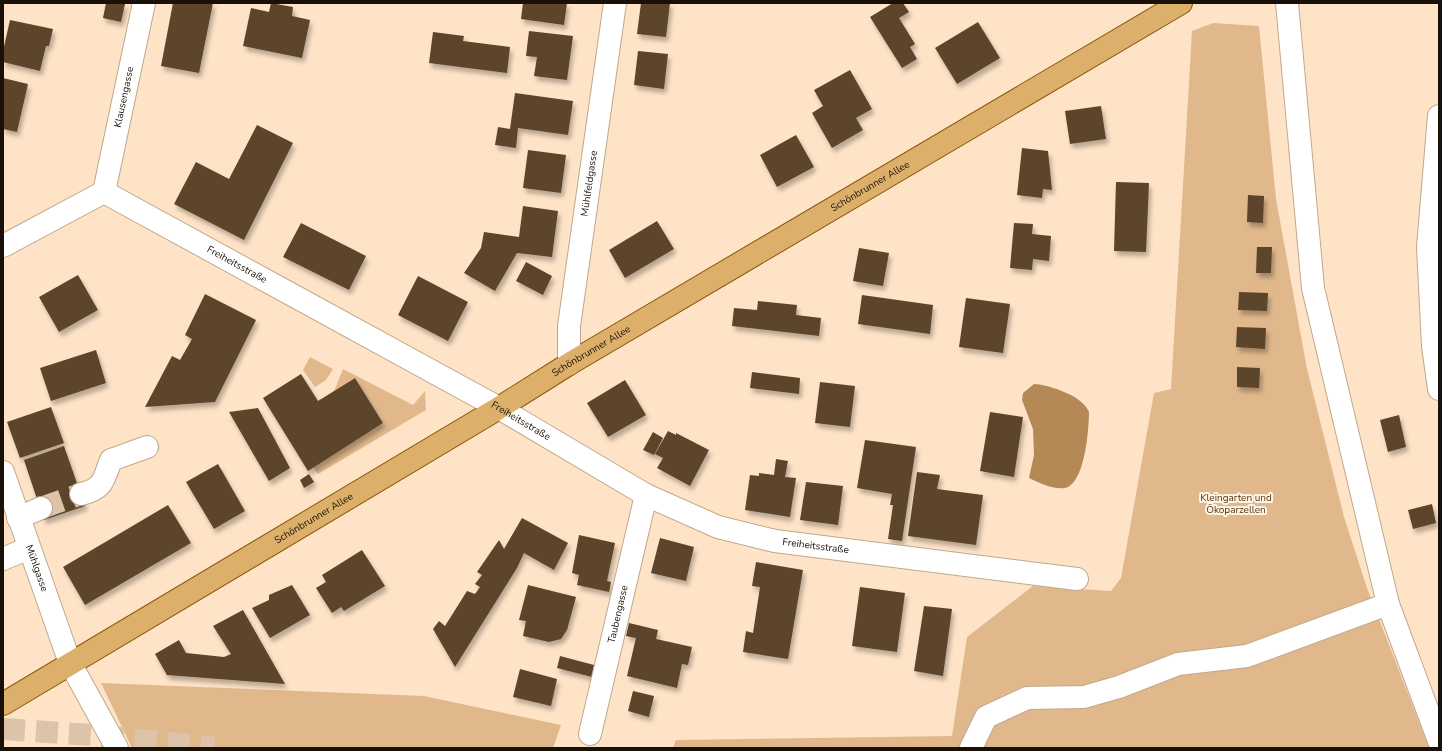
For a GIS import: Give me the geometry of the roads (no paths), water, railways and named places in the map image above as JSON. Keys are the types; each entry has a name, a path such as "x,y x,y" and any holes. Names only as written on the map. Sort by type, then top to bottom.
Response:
{"main road":[{"name":"Schönbrunner Allee","path":"3,704 499,408 569,364 1181,3"}],"street":[{"name":"Klausengasse","path":"104,192 144,3"},
{"name":"Mühlfeldgasse","path":"569,364 569,326 615,3"},
{"path":"1287,3 1313,288 1388,604 1439,741"},
{"path":"1439,116 1428,247 1432,346 1439,389"},
{"path":"4,245 104,192"},
{"name":"Freiheitsstraße","path":"104,192 499,408 646,495 718,527 774,541 1077,579"},
{"path":"81,494 94,492 102,484 111,460 147,447"},
{"name":"Mühlgasse","path":"3,472 70,663 117,748"},
{"name":"Taubengasse","path":"590,734 646,495"},
{"path":"18,518 41,508"},
{"path":"3,559 29,548"},
{"path":"971,748 986,717 1027,698 1084,697 1119,686 1178,664 1247,656 1388,604"}],"tunnel":[{"path":"41,508 81,494"},
{"path":"3,729 104,736 214,748"}],"park label":[{"name":"Kleingarten und Ökoparzellen","path":"1236,504"}]}
